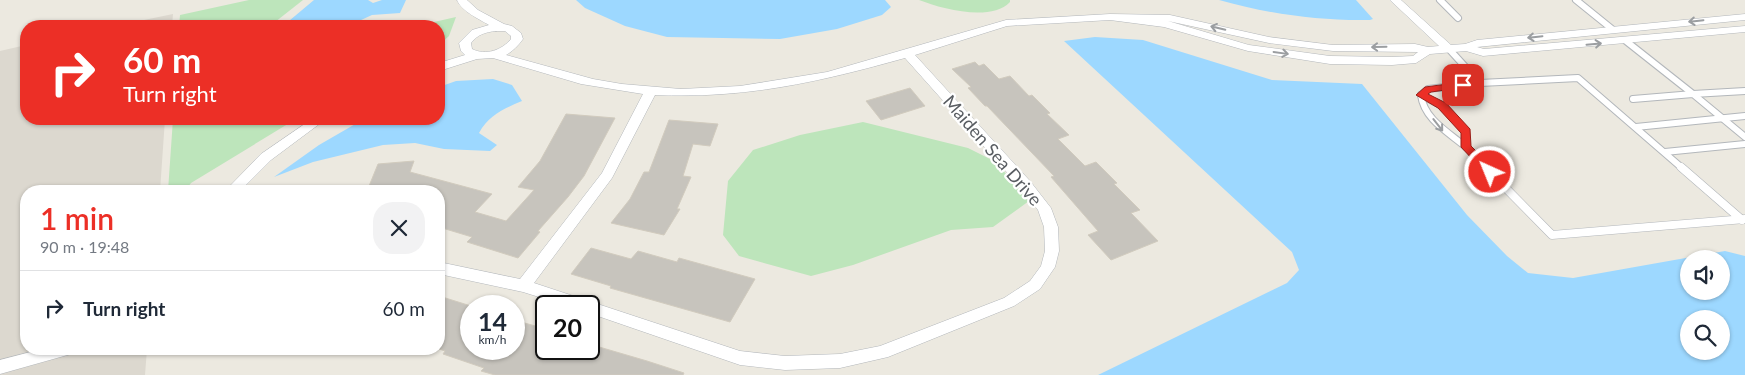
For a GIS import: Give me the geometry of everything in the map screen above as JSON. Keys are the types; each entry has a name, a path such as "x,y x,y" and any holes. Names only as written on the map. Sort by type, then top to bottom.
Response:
{"street":[{"path":"1395,0 1449,49"},
{"path":"462,1 474,12 501,27"},
{"path":"462,1 470,20 467,51 476,55"},
{"path":"494,54 592,83 650,91 711,92 774,86 827,76 907,54 1006,23 1110,17 1170,18 1269,40 1333,48 1415,47 1427,51 1467,47 1477,43 1745,17"},
{"path":"445,57 481,30 501,27 508,28 516,35 514,44 502,52 476,55 445,65"},
{"path":"1467,47 1484,53 1745,29"},
{"path":"514,44 522,56 532,65"},
{"name":"Maiden Sea Drive","path":"600,311 740,358 785,363 840,361 882,352 1009,302 1036,286 1048,267 1052,251 1051,227 1044,208 1025,184 907,54"},
{"path":"524,286 607,175 638,119 650,91"},
{"path":"238,185 266,157 311,125"},
{"name":"Maiden Sea Drive","path":"445,269 524,286 551,295"},
{"path":"0,363 36,355"},
{"path":"0,367 42,355"}],"lane":[{"path":"1440,0 1458,18"},
{"path":"1576,0 1612,29"},
{"path":"1626,41 1745,136"},
{"path":"1449,49 1480,83"},
{"path":"1578,78 1744,219 1552,236 1466,147 1443,131 1422,104 1422,95 1428,89 1480,83 1578,78"},
{"path":"1633,99 1745,91"},
{"path":"1422,95 1442,106 1466,132 1466,147"},
{"path":"1636,127 1745,116"},
{"path":"1665,152 1745,144"}],"shaded area":[{"path":"173,14 172,20 144,20"},
{"path":"20,46 20,125 165,125 160,185 20,185 20,355 147,355 145,375 0,375 0,51"}],"green space":[{"path":"249,0 303,0 278,20 180,20 180,15"},
{"path":"919,0 1010,0 1010,2 1002,8 979,13 953,10"},
{"path":"456,17 449,36 445,40 445,20 443,20"},
{"path":"863,122 968,148 996,162 1029,201 993,227 951,230 853,265 811,276 739,256 723,235 728,181 753,150 800,135"},
{"path":"173,125 286,125 190,185 168,185"}],"water":[{"path":"314,0 368,0 373,3 382,0 406,0 400,13 372,15 361,20 290,20"},
{"path":"576,0 885,0 891,7 882,15 837,29 780,39 667,37 625,26 585,8"},
{"path":"1219,0 1356,0 1373,19 1332,19 1294,16"},
{"path":"1095,37 1143,40 1272,80 1362,84 1467,215 1507,256 1528,273 1573,278 1680,259 1680,300 1730,300 1730,252 1745,256 1745,375 1098,375 1287,283 1299,270 1292,252 1064,41"},
{"path":"493,79 512,85 522,101 497,113 479,133 497,145 490,151 444,149 415,143 383,145 313,162 274,177 319,145 354,125 445,125 445,85 456,81"}],"building":[{"path":"975,62 979,66 984,64 999,79 1010,76 1029,96 1032,95 1050,113 1047,114 1069,135 1058,139 1085,166 1096,162 1117,183 1114,184 1140,210 1131,213 1158,241 1111,260 1088,235 1098,231 1051,177 1054,176 985,106 968,88 971,87 952,69"},
{"path":"910,88 925,106 881,120 866,101"},
{"path":"566,114 615,118 584,176 518,258 467,242 472,237 445,229 445,185 369,185 378,164 414,161 410,172 492,194 475,212 506,221 534,190 518,187 540,161"},
{"path":"669,120 718,124 710,146 693,144 683,176 691,177 677,209 680,209 664,235 611,223 630,199 644,172 649,172"},
{"path":"591,248 631,259 638,251 677,262 679,258 755,279 730,322 610,288 611,286 571,274"},
{"path":"445,298 460,303 460,360 445,355"},
{"path":"525,323 535,326 535,360 600,360 600,347 684,373 683,375 495,375 481,371 484,368 461,360 525,360"}],"route":[{"path":"1463,85 1428,89 1422,95 1442,106 1466,132 1466,147 1490,172"}]}
